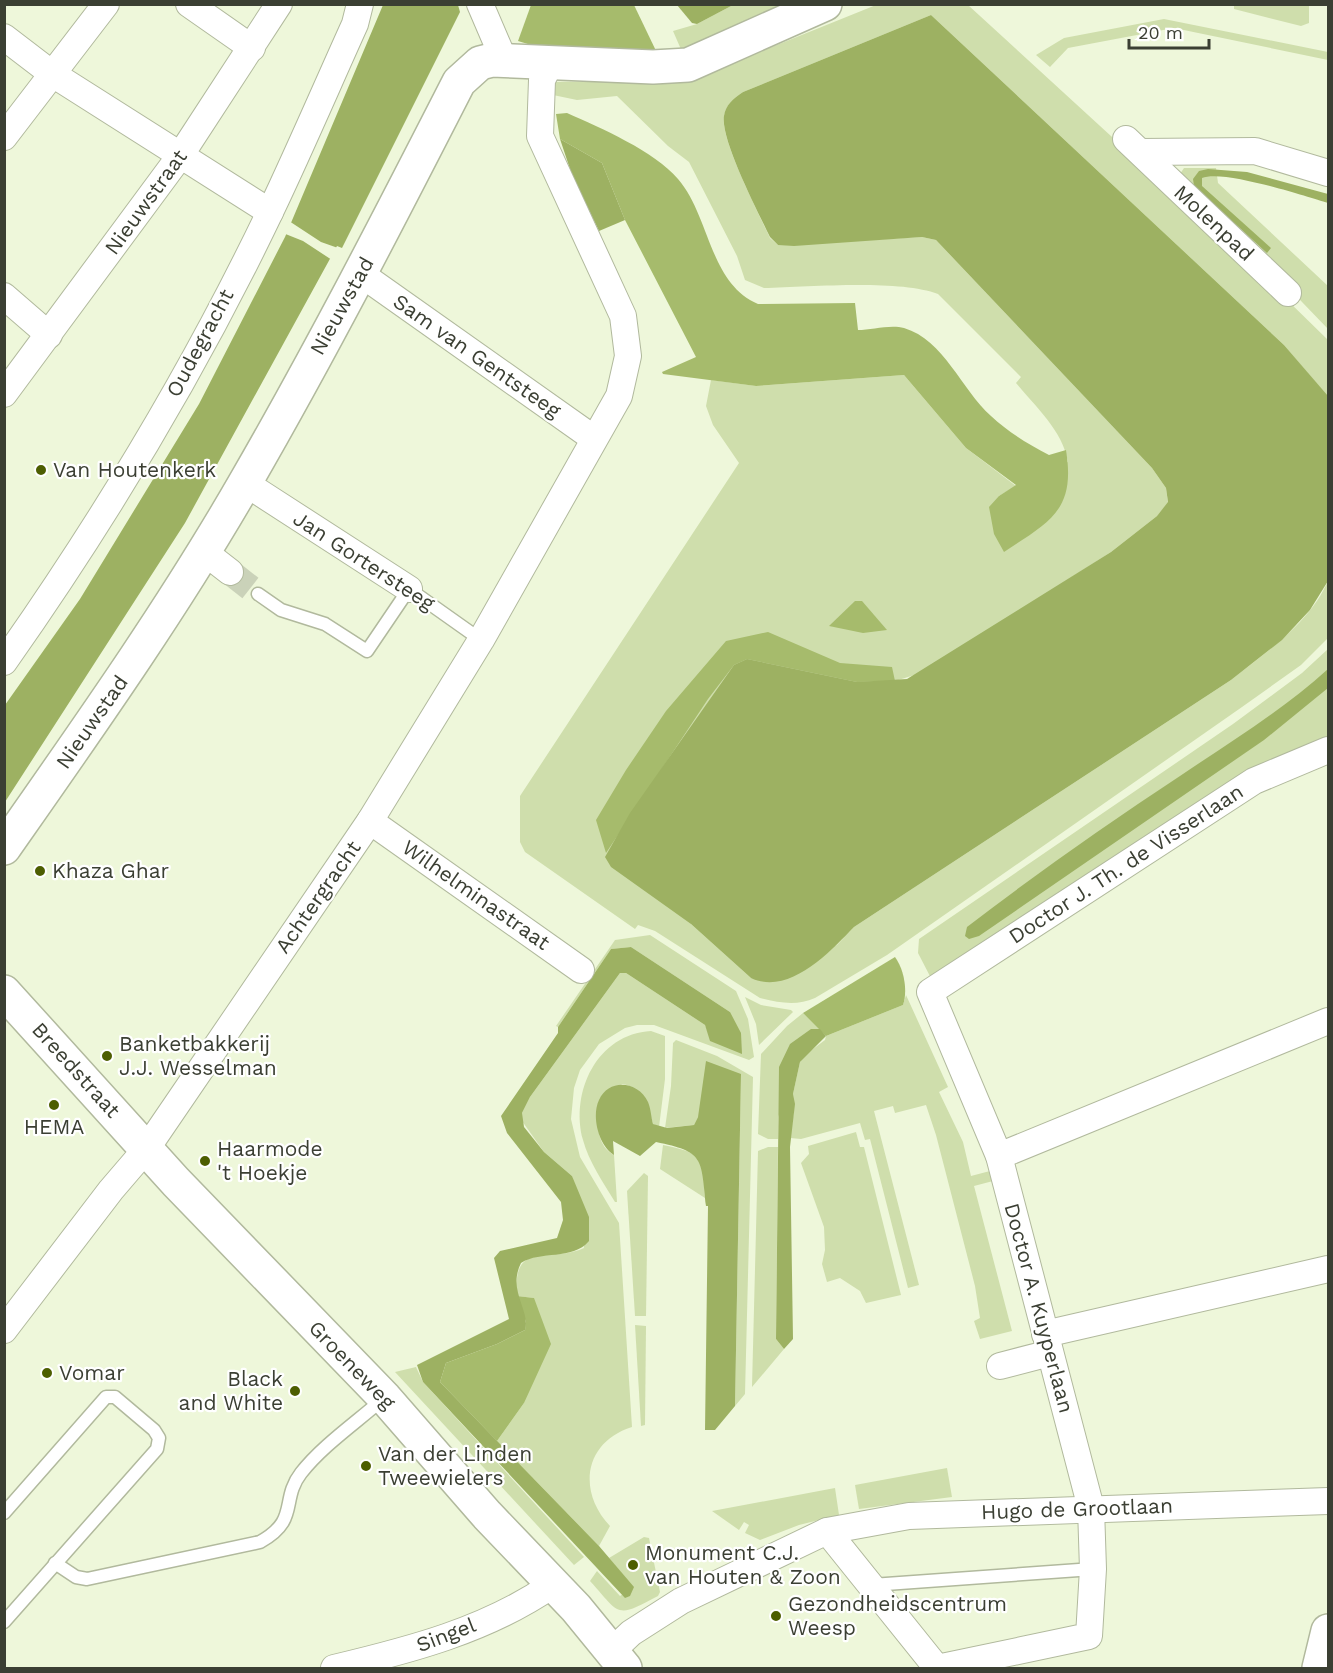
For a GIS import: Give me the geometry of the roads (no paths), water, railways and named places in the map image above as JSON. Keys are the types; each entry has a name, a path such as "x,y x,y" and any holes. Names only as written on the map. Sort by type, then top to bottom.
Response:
{"street":[{"path":"4,137 106,4"},
{"path":"189,4 252,48"},
{"name":"Nieuwstraat","path":"4,394 180,156 279,4"},
{"name":"Oudegracht","path":"4,662 59,585 180,382 270,212 355,24 360,4"},
{"path":"480,4 504,60"},
{"name":"Nieuwstad","path":"4,848 138,656 245,483 361,274 459,82 480,63 504,60 653,67 688,65 825,4"},
{"path":"4,37 51,74 270,212"},
{"name":"Achtergracht","path":"8,1316 147,1148 370,821 482,640 593,438 619,396 628,356 623,316 540,136 542,80 551,62"},
{"name":"Molenpad","path":"1288,293 1134,146 1255,151 1329,172"},
{"name":"Sam van Gentsteeg","path":"361,274 593,438"},
{"path":"4,296 49,334"},
{"name":"Jan Gortersteeg","path":"245,483 409,589"},
{"path":"203,551 230,572"},
{"name":"Doctor J. Th. de Visserlaan","path":"930,992 1254,781 1329,750"},
{"name":"Wilhelminastraat","path":"370,821 581,970"},
{"name":"Breedstraat","path":"4,992 147,1148"},
{"name":"Doctor A. Kuyperlaan","path":"872,1585 937,1668 1089,1636 1093,1569 1091,1508 999,1155 930,992"},
{"path":"999,1155 1329,1021"},
{"name":"Groeneweg","path":"147,1148 385,1398 619,1660"},
{"path":"1000,1366 1048,1343 1329,1269"},
{"name":"Hugo de Grootlaan","path":"619,1660 631,1633 681,1601 827,1531 909,1516 1329,1500"},
{"path":"827,1531 872,1585"},
{"name":"Singel","path":"334,1668 424,1646 524,1604 552,1585"},
{"path":"1319,1668 1329,1631"}],"lane":[{"name":"Jan Gortersteeg","path":"409,589 482,640"},
{"path":"258,594 281,610 325,624 367,651 409,589"},
{"path":"4,1513 106,1398 115,1397 154,1430 159,1438 157,1449 4,1622"},
{"path":"55,1563 76,1577 87,1579 260,1542 273,1535 289,1512 294,1486 299,1475 385,1398"},
{"path":"872,1585 1093,1569"}],"tunnel":[{"path":"230,572 258,594"}],"place":[{"name":"Van Houtenkerk","path":"41,470"},
{"name":"Khaza Ghar","path":"40,871"},
{"name":"Banketbakkerij J.J. Wesselman","path":"107,1056"},
{"name":"HEMA","path":"54,1105"},
{"name":"Haarmode 't Hoekje","path":"205,1161"},
{"name":"Vomar","path":"47,1373"},
{"name":"Black and White","path":"295,1391"},
{"name":"Van der Linden Tweewielers","path":"366,1466"},
{"name":"Monument C.J. van Houten & Zoon","path":"633,1565"},
{"name":"Gezondheidscentrum Weesp","path":"776,1616"}]}
